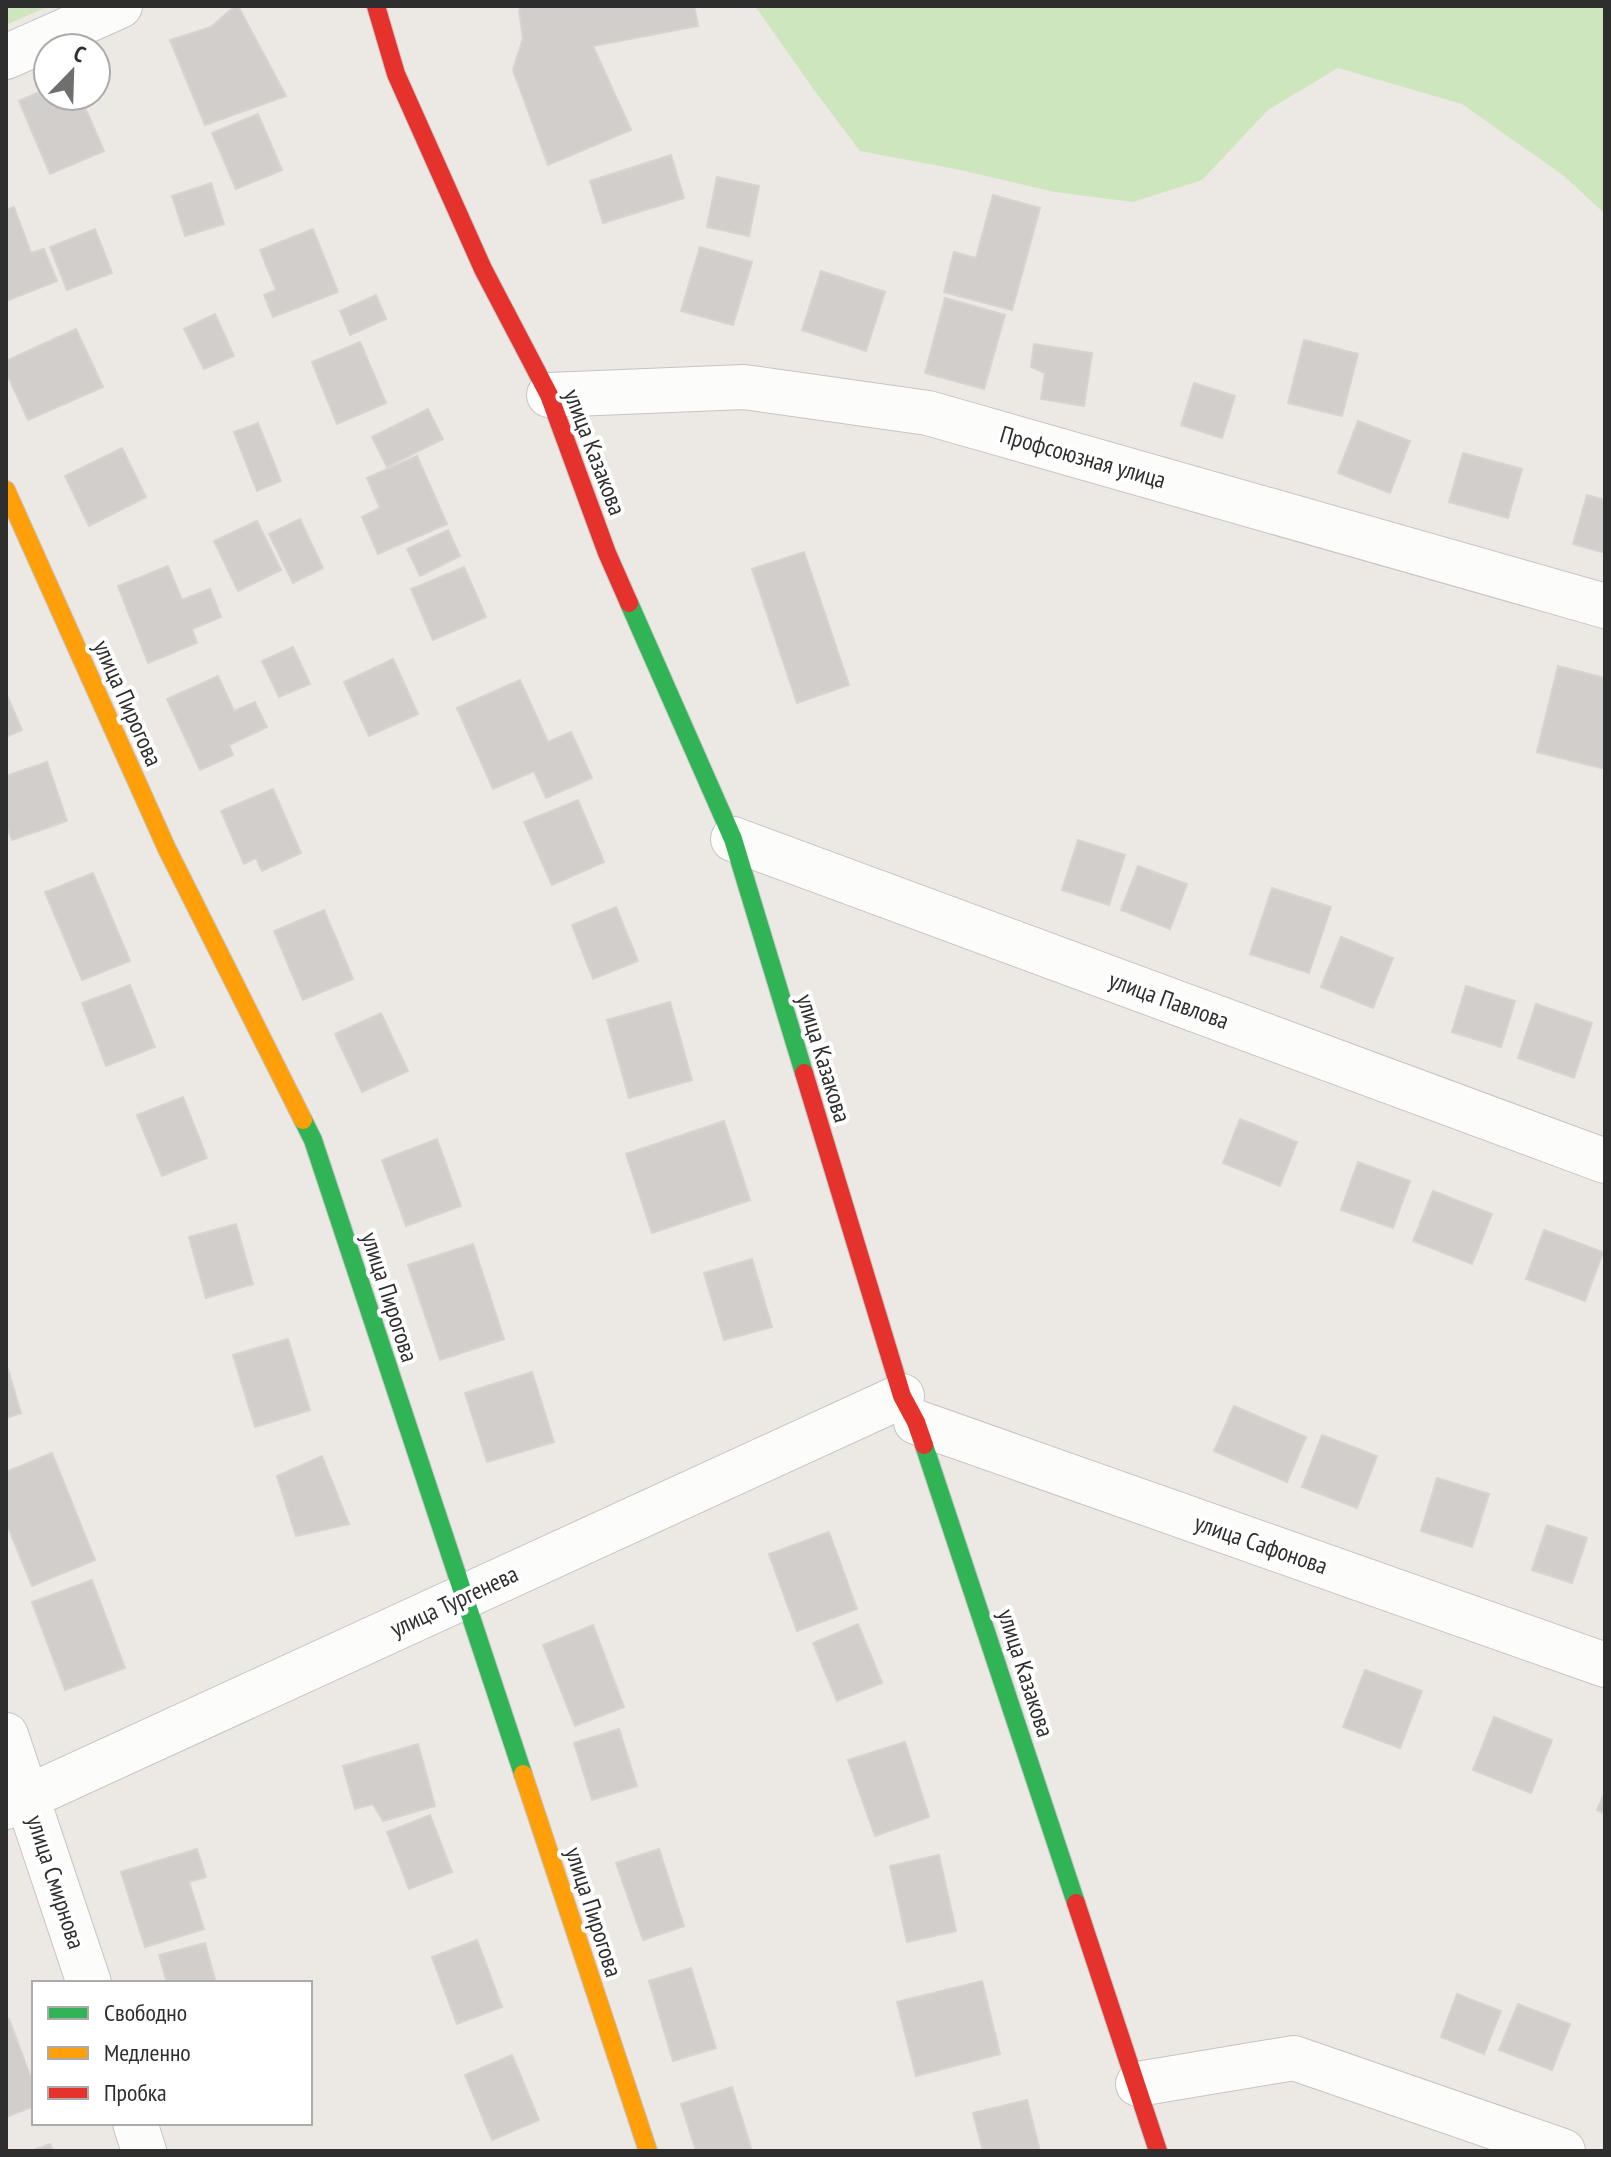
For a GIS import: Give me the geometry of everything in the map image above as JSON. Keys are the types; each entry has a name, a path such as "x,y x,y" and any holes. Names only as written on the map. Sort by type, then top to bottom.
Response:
{"main road":[{"name":"улица Казакова","path":"376,6 396,74 483,269 549,395 607,553 733,839 909,1409 1158,2151"},
{"name":"улица Пирогова","path":"6,490 167,849 313,1140 648,2151"}],"street":[{"path":"6,57 120,6"},
{"name":"Профсоюзная улица","path":"549,395 744,387 928,413 1605,606"},
{"name":"улица Павлова","path":"733,839 1605,1161"},
{"name":"улица Тургенева","path":"17,1802 464,1596 909,1409"},
{"name":"улица Сафонова","path":"909,1409 1605,1665"},
{"name":"улица Смирнова","path":"6,1735 17,1802 88,1981"},
{"path":"1138,2084 1294,2058 1563,2151"},
{"path":"136,2125 144,2151"}],"green space":[{"path":"6,6 49,6 6,25"},
{"path":"755,6 1602,6 1605,7 1605,214 1564,176 1462,104 1338,68 1268,110 1202,180 1133,202 1055,192 860,151"}],"building":[{"path":"238,6 286,96 205,125 170,40 211,27"},
{"path":"522,6 694,6 698,26 593,46 631,130 548,165 513,70 523,38 519,10"},
{"path":"32,95 32,112 87,112 104,151 50,174 19,101"},
{"path":"258,114 282,170 236,189 212,133"},
{"path":"671,155 684,198 603,223 590,181"},
{"path":"717,177 759,186 749,236 707,227"},
{"path":"211,183 224,224 185,236 172,196"},
{"path":"993,195 1040,208 1012,310 944,292 954,252 976,258"},
{"path":"14,207 31,253 44,249 57,281 6,301 6,210"},
{"path":"95,229 112,273 67,290 50,247"},
{"path":"313,229 338,292 273,317 264,295 276,290 260,250"},
{"path":"700,247 752,262 733,325 681,311"},
{"path":"821,271 885,292 866,351 802,330"},
{"path":"376,295 386,319 350,335 340,311"},
{"path":"945,298 1005,315 984,389 925,373"},
{"path":"215,314 234,356 204,369 184,329"},
{"path":"76,329 103,387 28,420 6,372 6,361"},
{"path":"1304,340 1358,354 1342,416 1288,403"},
{"path":"360,342 386,403 337,424 312,362"},
{"path":"1034,344 1092,353 1084,406 1041,399 1045,373 1031,367"},
{"path":"1194,383 1235,396 1222,438 1181,425"},
{"path":"428,409 443,439 387,467 372,437"},
{"path":"1358,421 1410,441 1390,493 1338,473"},
{"path":"258,423 281,481 257,491 234,432"},
{"path":"122,448 146,497 89,526 65,476"},
{"path":"1463,453 1522,469 1508,518 1449,502"},
{"path":"417,456 447,524 378,554 362,517 380,508 367,478"},
{"path":"1587,495 1605,500 1605,553 1573,544"},
{"path":"300,519 323,568 293,583 269,534"},
{"path":"257,521 281,570 238,591 214,541"},
{"path":"448,530 460,556 420,576 407,549"},
{"path":"804,552 849,685 797,703 752,569"},
{"path":"168,566 182,600 210,589 221,617 192,629 197,643 148,663 118,586"},
{"path":"464,567 486,617 433,640 411,589"},
{"path":"293,647 310,684 279,697 262,661"},
{"path":"393,659 418,714 369,736 344,682"},
{"path":"1558,666 1605,678 1605,769 1537,752"},
{"path":"218,676 234,711 255,702 267,727 229,745 233,755 200,770 167,699"},
{"path":"520,680 548,742 571,732 592,778 546,798 534,771 493,789 457,708"},
{"path":"6,693 22,730 6,737"},
{"path":"47,762 67,821 12,840 6,824 6,776"},
{"path":"273,789 301,853 262,871 256,858 244,864 221,811"},
{"path":"578,800 604,862 552,885 524,822"},
{"path":"1078,840 1125,855 1109,905 1062,890"},
{"path":"1138,866 1187,884 1170,929 1121,910"},
{"path":"93,873 130,961 82,980 45,892"},
{"path":"1272,888 1331,907 1309,973 1250,954"},
{"path":"616,907 638,961 593,979 572,925"},
{"path":"324,910 353,979 303,1000 274,931"},
{"path":"1341,937 1393,958 1373,1008 1321,987"},
{"path":"130,985 155,1047 106,1066 82,1003"},
{"path":"1466,986 1515,1001 1501,1047 1452,1032"},
{"path":"670,1002 692,1080 629,1098 607,1020"},
{"path":"1536,1004 1592,1023 1574,1078 1518,1058"},
{"path":"381,1013 408,1071 362,1092 335,1034"},
{"path":"183,1097 207,1158 162,1176 137,1115"},
{"path":"1240,1119 1297,1142 1280,1186 1223,1163"},
{"path":"724,1121 750,1200 652,1233 626,1154"},
{"path":"437,1139 461,1206 406,1226 382,1160"},
{"path":"1358,1162 1410,1181 1393,1228 1341,1210"},
{"path":"1433,1191 1492,1214 1472,1264 1413,1241"},
{"path":"236,1224 253,1284 206,1298 189,1237"},
{"path":"1544,1230 1603,1252 1585,1301 1526,1279"},
{"path":"473,1244 504,1339 440,1360 408,1265"},
{"path":"752,1259 772,1327 724,1340 704,1273"},
{"path":"288,1339 310,1410 255,1427 233,1355"},
{"path":"6,1363 21,1413 6,1418"},
{"path":"532,1372 554,1442 487,1462 465,1393"},
{"path":"1234,1406 1306,1437 1287,1482 1214,1451"},
{"path":"1322,1435 1377,1456 1357,1508 1302,1487"},
{"path":"52,1453 95,1560 32,1586 6,1522 6,1472"},
{"path":"322,1456 349,1524 296,1536 277,1476"},
{"path":"1437,1478 1489,1494 1472,1547 1421,1531"},
{"path":"1547,1525 1587,1538 1572,1583 1532,1570"},
{"path":"829,1532 857,1609 797,1631 769,1554"},
{"path":"92,1580 125,1668 65,1690 32,1602"},
{"path":"858,1624 882,1683 837,1701 813,1643"},
{"path":"593,1625 624,1707 575,1726 543,1645"},
{"path":"1365,1670 1422,1691 1400,1748 1343,1727"},
{"path":"1494,1717 1552,1740 1531,1793 1473,1770"},
{"path":"619,1729 637,1786 592,1800 574,1743"},
{"path":"905,1742 929,1817 875,1836 848,1760"},
{"path":"418,1744 435,1806 383,1821 373,1804 355,1809 343,1766"},
{"path":"1605,1792 1605,1814 1597,1810"},
{"path":"430,1815 452,1872 409,1889 387,1832"},
{"path":"197,1849 206,1877 189,1882 204,1929 145,1947 121,1872"},
{"path":"659,1849 684,1926 643,1940 616,1863"},
{"path":"939,1855 956,1931 907,1942 890,1866"},
{"path":"477,1940 502,2007 457,2024 432,1957"},
{"path":"205,1943 215,1981 166,1981 159,1955"},
{"path":"691,1968 716,2048 673,2061 649,1981"},
{"path":"982,1981 1000,2054 916,2076 897,2002"},
{"path":"1457,1994 1501,2011 1484,2054 1441,2037"},
{"path":"1518,2004 1570,2024 1552,2070 1499,2050"},
{"path":"9,2019 32,2081 32,2107 6,2117 6,2020"},
{"path":"512,2055 539,2120 492,2140 465,2075"},
{"path":"732,2087 752,2151 696,2151 681,2104"},
{"path":"1027,2100 1040,2151 983,2151 973,2113"},
{"path":"50,2144 53,2151 31,2151"}],"traffic: fast":[{"path":"629,603 733,839 804,1073"},
{"path":"303,1120 313,1140 523,1774"},
{"path":"924,1445 1076,1903"}],"traffic: slow":[{"path":"6,490 167,849 303,1120"},
{"path":"523,1774 648,2151"}],"traffic: jam":[{"path":"376,6 396,74 483,269 549,395 607,553 629,603"},
{"path":"804,1073 902,1396 924,1445"},
{"path":"1076,1903 1158,2151"}]}
